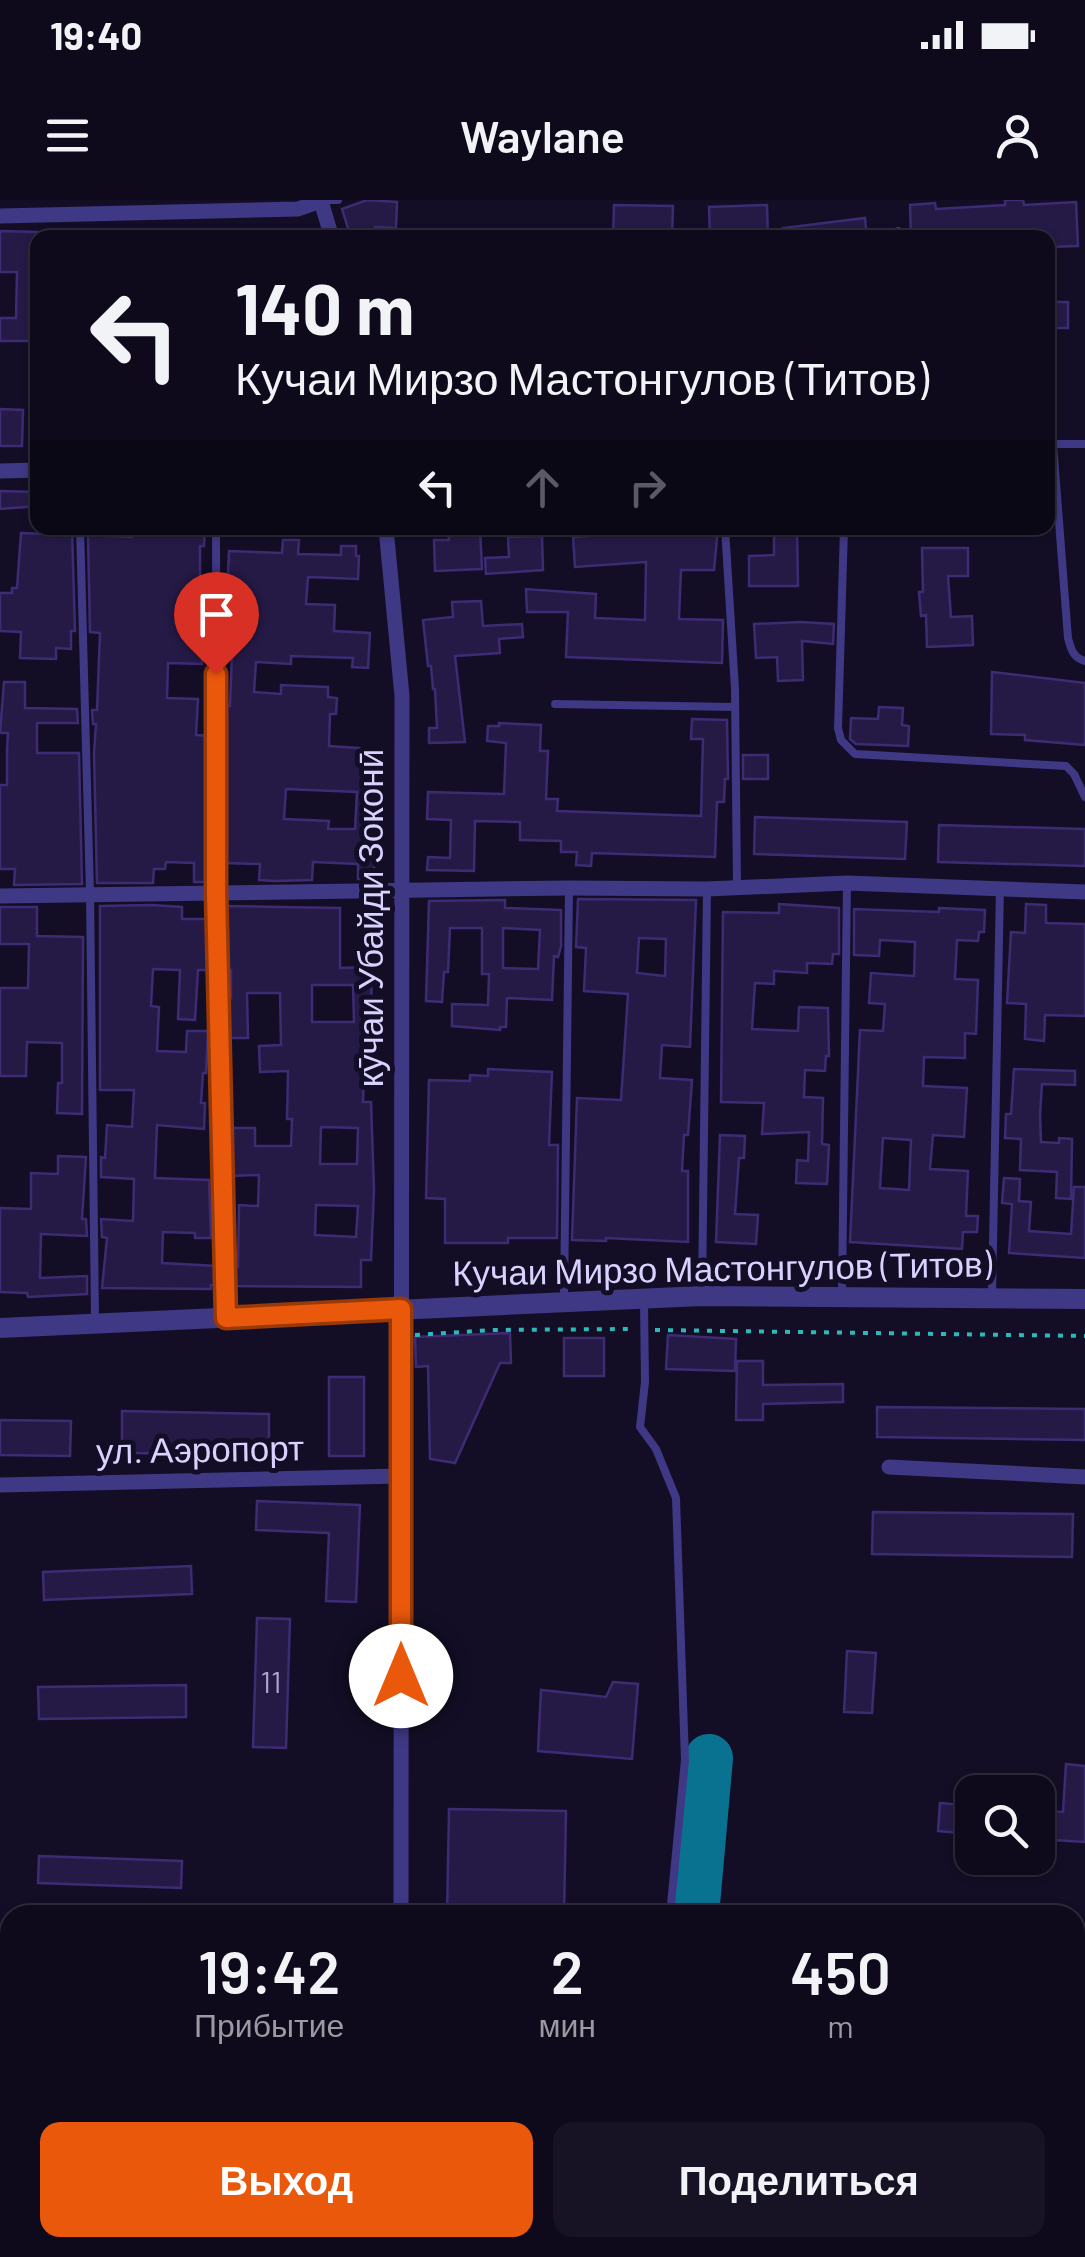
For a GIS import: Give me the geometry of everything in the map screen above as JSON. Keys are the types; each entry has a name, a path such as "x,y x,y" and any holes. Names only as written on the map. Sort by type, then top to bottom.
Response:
{"street":[{"path":"0,216 298,209 327,200 331,230"},
{"path":"0,471 30,470"},
{"name":"кӯчаи Убайди Зоконӣ","path":"387,535 402,696 401,1905"},
{"path":"0,896 570,888 707,890 847,883 1085,892"},
{"name":"Кучаи Мирзо Мастонгулов (Титов)","path":"0,1328 702,1296 1085,1298"},
{"path":"889,1468 1085,1476"},
{"name":"ул. Аэропорт","path":"0,1484 402,1476"}],"lane":[{"path":"1055,444 1085,444"},
{"path":"1055,470 1068,638 1071,650 1085,661"},
{"path":"80,535 90,894 95,1325"},
{"path":"216,535 216,892 226,1318"},
{"path":"725,535 735,707 738,886"},
{"path":"844,535 838,728 846,748 855,754 1066,766 1085,798"},
{"path":"555,704 735,707"},
{"path":"842,1296 847,883"},
{"path":"992,1296 1000,887"},
{"path":"564,1301 570,888"},
{"path":"702,1296 707,890"},
{"path":"644,1298 646,1382 640,1428 656,1449 676,1498 685,1760 671,1905"}],"path":[{"path":"415,1334 644,1329 1085,1336"}],"building":[{"path":"367,200 397,202 396,228 349,230 342,209"},
{"path":"1005,200 1023,200 1024,205 1076,202 1078,246 1055,247 1055,230 911,230 910,205 935,203 936,209 1005,205"},
{"path":"614,205 673,206 672,230 613,230"},
{"path":"767,205 768,230 710,230 709,207"},
{"path":"865,218 866,230 783,230"},
{"path":"0,231 30,232 30,341 0,341 0,318 16,318 17,272 0,272"},
{"path":"1055,302 1068,302 1068,328 1055,328"},
{"path":"0,409 23,410 22,446 0,446"},
{"path":"0,491 30,492 30,507 0,509"},
{"path":"21,533 72,535 75,631 71,631 71,649 56,648 56,659 20,658 21,632 0,631 0,593 12,593 12,588 17,588"},
{"path":"88,535 205,535 204,546 200,546 200,596 209,597 209,651 202,651 202,664 168,663 167,698 198,699 196,735 209,736 207,882 194,882 194,863 166,862 165,869 154,869 153,883 97,883 96,724 92,710 97,710 100,633 90,632"},
{"path":"448,535 480,535 482,569 435,571 434,540 449,540"},
{"path":"717,535 714,570 681,570 679,619 723,620 722,663 566,657 568,612 527,612 526,589 596,594 595,618 645,620 646,562 575,567 573,537"},
{"path":"774,535 797,535 798,586 749,586 749,556 774,555"},
{"path":"542,536 543,570 486,574 485,558 509,557 508,537"},
{"path":"283,540 299,540 298,554 341,555 341,546 356,546 359,556 358,579 308,577 306,604 335,605 334,631 370,633 368,668 352,667 353,658 291,656 291,664 256,662 254,692 281,694 281,685 328,687 328,697 337,698 336,714 330,714 329,746 373,749 370,848 375,848 374,879 358,879 358,864 313,862 312,880 275,881 259,880 260,864 224,863 225,706 230,706 232,652 224,652 229,551 282,553","holes":["286,789 357,792 355,829 328,829 329,821 284,819"]},
{"path":"922,548 968,548 968,576 948,576 951,617 972,616 973,645 927,647 926,615 921,616 919,592 923,592"},
{"path":"481,601 483,626 522,624 523,637 499,639 500,653 455,656 465,742 429,743 429,728 437,728 435,689 423,620 453,617 452,602"},
{"path":"754,624 834,624 833,644 802,641 803,680 778,681 777,657 756,658"},
{"path":"992,672 1085,683 1085,745 991,734"},
{"path":"4,682 25,682 25,708 77,709 78,723 37,723 37,753 79,753 82,884 14,885 15,869 0,869 0,785 7,785 8,733 0,733"},
{"path":"879,707 903,708 902,725 909,726 908,746 856,744 850,739 851,718 878,719"},
{"path":"692,719 727,720 728,779 724,802 717,802 715,857 592,853 591,866 576,865 577,852 561,852 561,841 520,840 520,822 475,821 474,871 427,870 428,857 450,858 451,820 427,819 428,792 504,794 506,743 487,741 488,726 541,725 540,751 548,751 546,799 558,799 557,811 701,816 703,739 691,739"},
{"path":"743,755 768,755 768,779 743,779"},
{"path":"755,817 907,822 905,859 754,854"},
{"path":"939,825 1085,829 1085,866 938,862"},
{"path":"578,899 696,900 690,1047 662,1045 660,1078 692,1080 682,1171 688,1171 688,1242 572,1240 577,1098 621,1100 628,994 584,991 586,948 576,947","holes":["639,938 666,939 665,976 637,973"]},
{"path":"505,900 505,908 561,910 561,946 558,957 554,956 552,1000 507,998 506,1027 500,1030 452,1026 452,1004 488,1005 489,974 482,974 482,928 450,928 442,1002 426,1001 429,901","holes":["503,928 540,930 538,969 503,968"]},
{"path":"779,904 839,908 839,954 833,954 832,964 807,963 807,973 774,971 774,984 755,983 752,1029 798,1031 799,1007 828,1008 829,1056 825,1071 805,1070 804,1097 823,1098 822,1144 829,1145 827,1184 796,1183 797,1160 808,1161 809,1132 762,1134 764,1103 721,1102 723,912 779,913"},
{"path":"1026,904 1046,905 1046,923 1085,924 1085,1016 1045,1015 1044,1041 1025,1039 1026,1004 1007,1003 1011,932 1025,933"},
{"path":"100,906 182,907 182,919 210,919 211,970 198,970 195,1020 178,1019 180,970 153,969 151,1006 159,1007 157,1051 186,1052 187,1031 208,1031 201,1103 205,1103 204,1129 157,1125 155,1178 209,1180 211,1238 163,1232 162,1263 217,1266 217,1285 211,1285 211,1289 102,1288 107,1238 102,1237 101,1219 133,1221 134,1179 101,1177 101,1157 105,1158 107,1125 132,1127 134,1090 100,1090"},
{"path":"226,906 340,908 340,968 371,967 373,1073 364,1073 363,1102 371,1102 374,1190 371,1260 361,1260 361,1287 232,1286 232,1266 238,1267 239,1205 258,1206 259,1175 230,1176 229,1128 255,1128 255,1146 291,1146 292,1119 287,1119 288,1071 260,1072 259,1046 281,1045 280,993 247,993 248,1038 228,1038 231,970 226,970","holes":["312,985 353,985 354,1022 312,1022","321,1127 358,1128 357,1164 320,1164","316,1205 358,1206 356,1237 315,1235"]},
{"path":"0,907 37,907 37,936 83,937 82,1114 57,1113 62,1043 27,1042 26,1076 0,1076 0,988 28,988 29,944 0,944"},
{"path":"939,908 985,910 984,932 979,932 978,941 957,940 955,979 978,980 976,1034 965,1033 965,1058 924,1057 923,1086 967,1088 964,1137 933,1135 930,1169 968,1171 966,1216 978,1216 977,1232 963,1232 962,1249 850,1242 860,1030 883,1031 885,1004 869,1003 871,973 914,976 915,942 880,940 879,956 854,955 854,909 939,912","holes":["883,1138 911,1140 909,1190 880,1188"]},
{"path":"488,1069 552,1072 549,1145 558,1145 557,1238 445,1243 445,1199 426,1198 429,1080 470,1081 470,1075 488,1076"},
{"path":"1014,1069 1075,1071 1075,1085 1042,1084 1040,1115 1041,1142 1072,1139 1071,1199 1056,1198 1057,1172 1020,1170 1021,1139 1005,1138"},
{"path":"720,1135 745,1136 744,1158 739,1158 735,1214 758,1215 756,1244 716,1242"},
{"path":"58,1156 86,1157 82,1219 86,1219 87,1236 41,1234 40,1278 87,1276 87,1294 28,1297 27,1293 0,1292 0,1208 31,1209 31,1173 58,1174"},
{"path":"1004,1178 1020,1179 1019,1201 1031,1202 1029,1231 1071,1234 1074,1187 1085,1187 1085,1258 1009,1253 1012,1204 1002,1203"},
{"path":"510,1333 511,1363 500,1363 455,1463 430,1459 428,1366 416,1367 415,1337"},
{"path":"668,1335 736,1339 735,1371 666,1369"},
{"path":"564,1338 604,1338 604,1376 564,1376"},
{"path":"737,1361 763,1361 763,1385 843,1384 843,1402 763,1404 763,1420 736,1420"},
{"path":"329,1377 364,1377 364,1456 329,1456"},
{"path":"877,1407 1085,1409 1085,1440 877,1437"},
{"path":"122,1411 269,1414 269,1455 122,1453"},
{"path":"0,1420 71,1421 70,1456 0,1455"},
{"path":"257,1501 360,1505 356,1602 326,1601 329,1533 256,1530"},
{"path":"873,1512 1073,1514 1072,1557 872,1554"},
{"path":"191,1566 192,1594 44,1600 43,1572"},
{"path":"257,1618 290,1619 286,1748 253,1747"},
{"path":"847,1651 876,1653 872,1713 844,1712"},
{"path":"613,1682 638,1684 632,1759 538,1751 541,1690 606,1697"},
{"path":"186,1685 186,1717 39,1719 38,1687"},
{"path":"1066,1764 1085,1766 1085,1842 1055,1840 1055,1811 1063,1812"},
{"path":"940,1803 955,1804 955,1832 938,1831"},
{"path":"449,1809 566,1811 564,1905 447,1905"},
{"path":"39,1856 182,1861 181,1888 38,1883"}],"taxiway":[{"path":"696,1905 709,1758"}],"route":[{"path":"216,674 216,892 226,1318 401,1309 401,1676"}]}
